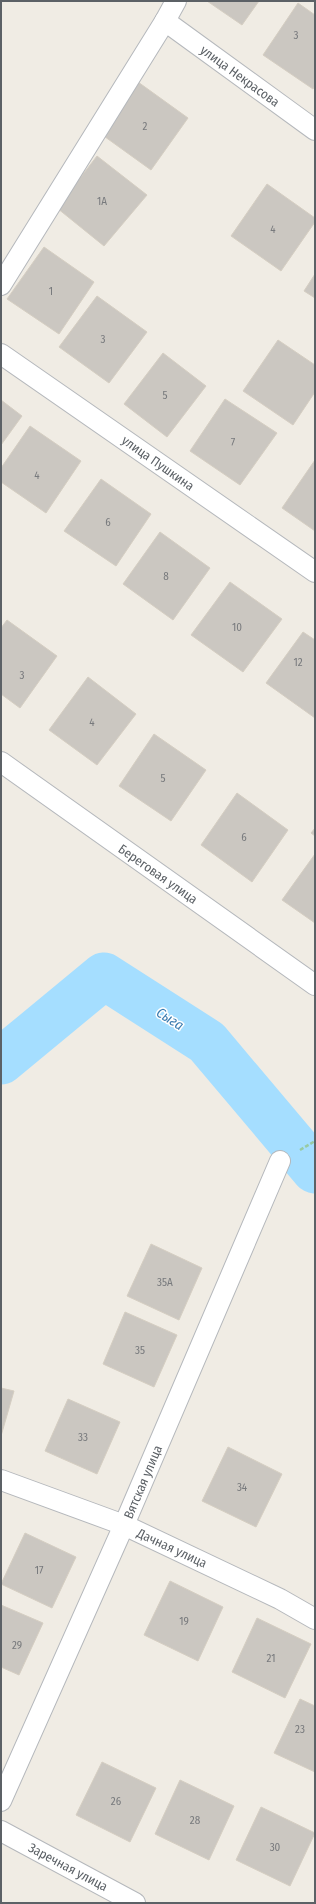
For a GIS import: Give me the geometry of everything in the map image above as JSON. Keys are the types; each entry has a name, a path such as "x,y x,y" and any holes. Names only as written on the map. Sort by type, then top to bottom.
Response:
{"street":[{"path":"1,285 176,1"},
{"name":"улица Некрасова","path":"165,21 315,130"},
{"name":"улица Пушкина","path":"1,354 315,572"},
{"name":"Береговая улица","path":"1,762 315,985"},
{"name":"Вятская улица","path":"1,1801 124,1525 280,1161"},
{"name":"Дачная улица","path":"1,1480 124,1525 280,1599 315,1619"},
{"name":"Заречная улица","path":"1,1831 135,1903"}],"building":[{"path":"207,1 259,1 242,25"},
{"path":"298,3 315,15 315,86 313,89 263,55"},
{"path":"138,82 188,118 151,170 101,134"},
{"path":"97,156 147,195 104,246 57,208"},
{"path":"267,184 315,218 315,222 281,271 231,236"},
{"path":"44,247 94,282 59,334 7,299"},
{"path":"315,274 315,298 304,291"},
{"path":"97,296 147,332 109,383 59,347"},
{"path":"278,340 315,365 315,392 293,425 243,391"},
{"path":"163,353 206,386 167,437 124,404"},
{"path":"225,399 277,433 240,485 190,451"},
{"path":"1,400 22,416 1,445"},
{"path":"30,426 81,461 46,513 1,482 1,468"},
{"path":"315,460 315,531 282,508"},
{"path":"101,479 151,514 116,566 64,531"},
{"path":"160,532 210,568 173,620 123,584"},
{"path":"230,582 282,619 243,672 191,635"},
{"path":"7,620 57,656 20,708 1,694 1,628"},
{"path":"303,632 315,640 315,718 266,683"},
{"path":"88,677 136,714 97,765 49,730"},
{"path":"154,734 206,770 171,821 119,786"},
{"path":"237,793 288,830 252,882 201,845"},
{"path":"315,828 315,836 311,833"},
{"path":"315,854 315,923 282,900"},
{"path":"151,1244 202,1268 179,1320 127,1296"},
{"path":"125,1312 177,1335 154,1387 103,1364"},
{"path":"1,1388 14,1391 1,1436"},
{"path":"68,1399 120,1422 97,1474 45,1451"},
{"path":"228,1447 282,1474 256,1527 202,1501"},
{"path":"25,1533 76,1557 52,1608 1,1584"},
{"path":"170,1581 223,1607 198,1661 144,1635"},
{"path":"1,1605 43,1623 19,1675 1,1667"},
{"path":"257,1618 311,1644 285,1698 232,1672"},
{"path":"300,1699 315,1706 315,1772 274,1753"},
{"path":"102,1762 156,1788 130,1842 76,1815"},
{"path":"180,1780 234,1806 209,1860 155,1834"},
{"path":"261,1807 315,1833 290,1886 236,1860"}],"waterway":[{"name":"Сыга","path":"1,1061 104,976 207,1042 315,1170"}]}
